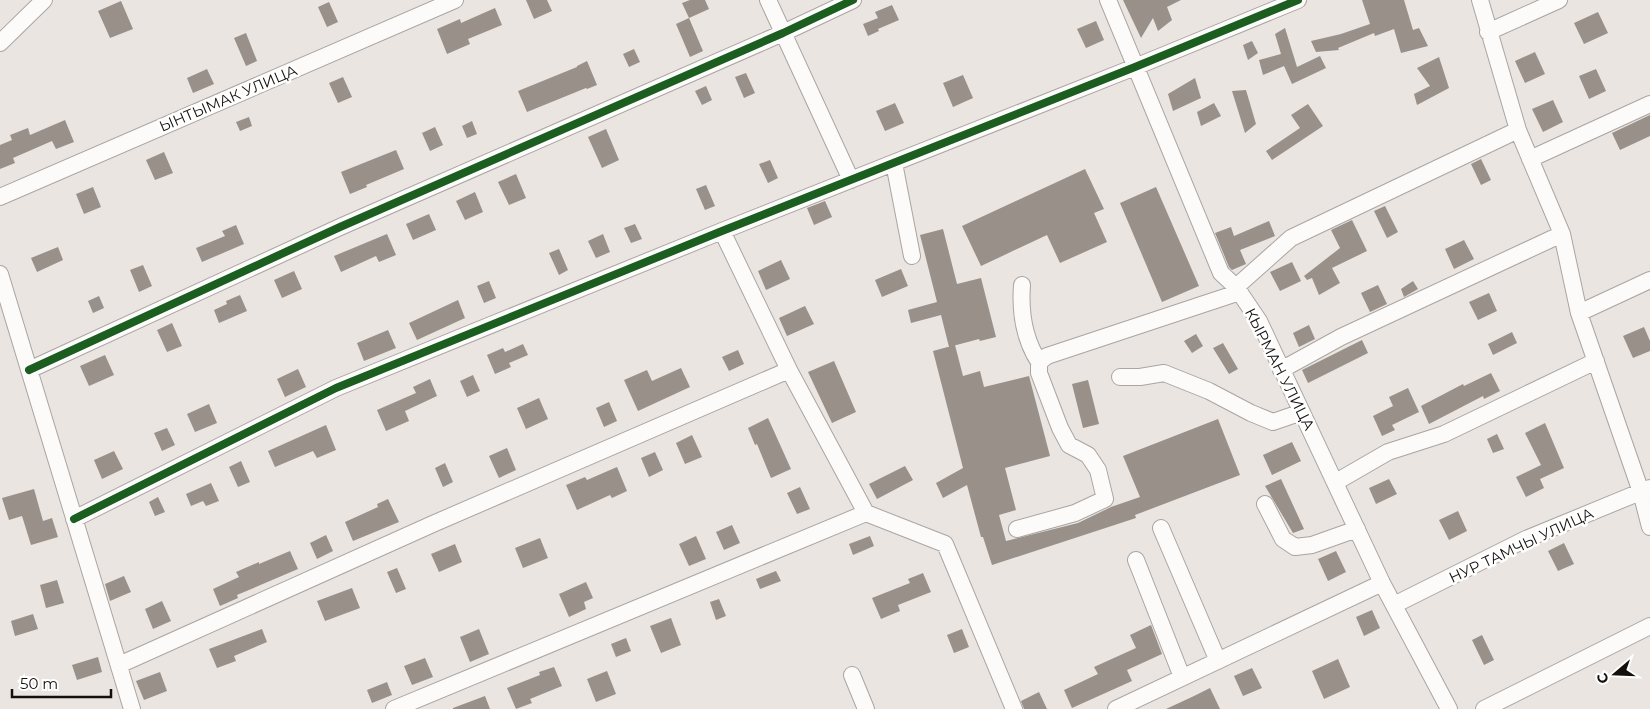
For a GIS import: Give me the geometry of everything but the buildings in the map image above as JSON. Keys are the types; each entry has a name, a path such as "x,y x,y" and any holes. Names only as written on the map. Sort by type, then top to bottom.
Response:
{"street":[{"path":"0,43 44,0"},
{"name":"ЫНТЫМАК УЛИЦА","path":"0,196 455,0"},
{"path":"768,0 851,180"},
{"path":"29,370 340,227 783,33 853,0"},
{"name":"КЫРМАН УЛИЦА","path":"1108,0 1220,273 1238,290 1259,321 1382,583 1449,709"},
{"path":"74,519 336,388 1298,0"},
{"path":"1480,0 1518,130 1562,234 1579,313 1646,490 1650,527"},
{"path":"1488,32 1559,0"},
{"path":"1530,158 1650,104"},
{"path":"1039,362 1047,356 1238,290 1291,238 1518,130"},
{"path":"894,163 912,256"},
{"path":"722,231 789,370 866,513 945,544 1014,709"},
{"path":"1281,370 1341,337 1562,234"},
{"path":"0,274 132,709"},
{"path":"1579,313 1650,280"},
{"path":"1017,530 1075,513 1105,499 1098,470 1088,454 1069,444 1060,428 1039,373 1039,362 1030,349 1020,307 1022,284"},
{"path":"1336,482 1388,452 1444,434 1596,361"},
{"path":"119,665 435,523 789,370"},
{"path":"1120,377 1140,377 1164,373 1208,391 1273,422 1302,412"},
{"name":"НУР ТАМЧЫ УЛИЦА","path":"1394,605 1526,539 1646,490"},
{"path":"1265,504 1283,539 1296,547 1312,545 1358,529"},
{"path":"394,709 866,513"},
{"path":"1161,528 1218,661"},
{"path":"1136,560 1182,677"},
{"path":"1116,709 1382,583"},
{"path":"1484,709 1650,626"},
{"path":"852,675 866,709"}],"cycle path":[{"path":"29,370 340,227 783,33 853,0"},
{"path":"74,519 336,388 1298,0"}]}
